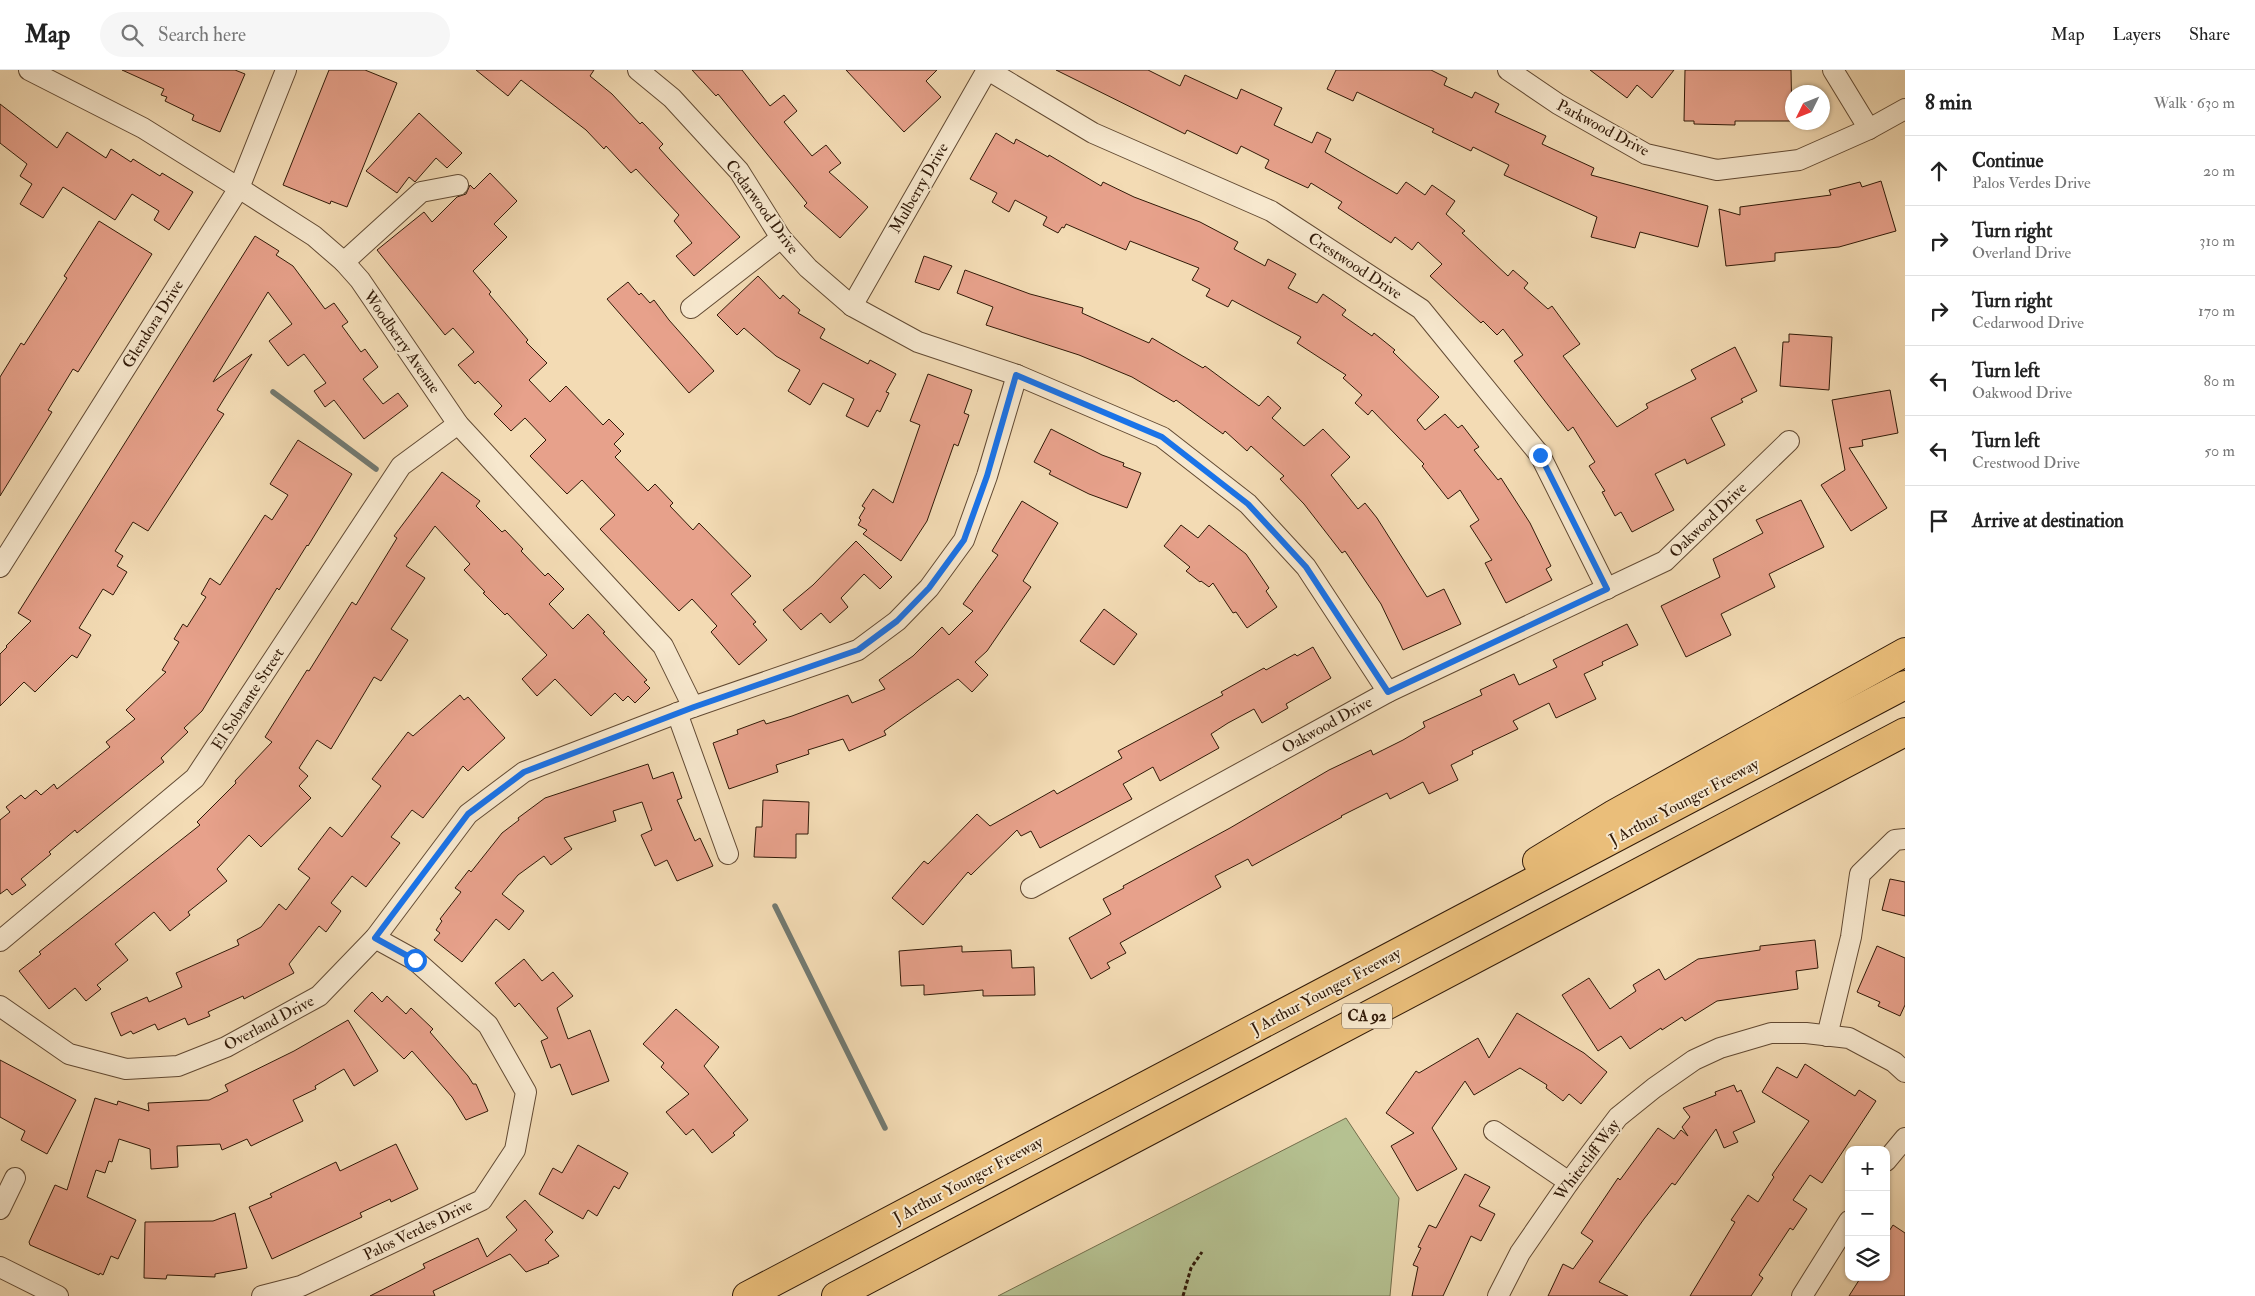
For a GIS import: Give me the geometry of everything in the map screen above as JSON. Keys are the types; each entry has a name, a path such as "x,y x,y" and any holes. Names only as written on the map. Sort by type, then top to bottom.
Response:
{"highway":[{"path":"1372,966 1568,841 1905,652"},
{"name":"J Arthur Younger Freeway","path":"750,1293 1905,685"},
{"name":"CA 92","path":"836,1296 1902,734"}],"street":[{"name":"Woodberry Avenue","path":"30,70 143,128 314,236 344,262 360,280 458,424 663,646 685,710 728,854"},
{"name":"Glendora Drive","path":"0,567 239,188 286,70"},
{"name":"Cedarwood Drive","path":"638,70 672,98 739,171 781,238 808,268 852,306 918,342 1016,375 1162,437 1248,504 1306,567 1388,692"},
{"name":"Mulberry Drive","path":"852,306 987,70"},
{"name":"Crestwood Drive","path":"987,70 1093,133 1271,212 1421,309 1540,455 1607,589"},
{"name":"Parkwood Drive","path":"1508,70 1558,104 1646,154 1717,170 1799,160 1869,129 1905,109"},
{"path":"1833,70 1869,129"},
{"path":"344,262 420,192 458,185"},
{"path":"691,308 781,238"},
{"name":"Overland Drive","path":"0,1006 69,1054 126,1069 178,1066 226,1047 320,996 375,938 468,814 494,792 524,772 685,710 858,650 897,621 929,588 964,540 987,476 1016,375"},
{"name":"El Sobrante Street","path":"0,941 195,778 401,466 458,424"},
{"name":"Oakwood Drive","path":"1031,888 1388,692 1665,562 1790,441"},
{"path":"1827,1036 1850,937 1860,874 1895,840 1905,839"},
{"name":"Palos Verdes Drive","path":"262,1296 301,1286 482,1200 515,1150 526,1092 488,1025 415,960 375,938"},
{"name":"Whitecliff Way","path":"1498,1296 1520,1253 1569,1182 1618,1117 1654,1088 1694,1060 1720,1048 1771,1033 1806,1033 1849,1038 1894,1062 1905,1072"},
{"path":"1494,1131 1569,1182"},
{"path":"1890,1156 1905,1138"},
{"path":"0,1210 15,1178"},
{"path":"1802,1296 1845,1227"},
{"path":"0,1267 58,1296"}],"path":[{"path":"1183,1296 1191,1268 1202,1252"}],"green space":[{"path":"1346,1118 1399,1198 1390,1296 998,1296"}],"building":[{"path":"122,70 235,70 245,74 220,132 192,120 194,115 165,101 167,97 161,95 164,89"},
{"path":"329,70 365,70 397,83 347,207 331,201 330,204 283,185"},
{"path":"476,70 594,70 590,76 612,94 640,124 642,122 663,144 659,148 740,237 694,276 676,256 692,243 674,221 679,215 636,169 631,173 606,146 604,149 586,130 521,80 508,96"},
{"path":"692,70 742,70 770,106 784,95 797,111 784,122 812,156 826,145 841,163 829,172 868,207 840,238 804,206 807,203 718,94 716,96"},
{"path":"846,70 937,70 926,81 941,97 904,132"},
{"path":"1056,70 1148,70 1180,86 1185,75 1237,99 1241,89 1282,108 1274,125 1312,143 1317,132 1331,139 1325,152 1397,194 1406,182 1425,195 1432,185 1455,201 1446,214 1465,231 1462,233 1508,276 1513,270 1528,283 1524,288 1548,309 1552,306 1580,344 1563,356 1617,427 1648,408 1646,404 1696,379 1691,370 1735,347 1757,391 1741,399 1743,402 1711,418 1725,445 1687,464 1685,459 1655,474 1674,510 1632,532 1621,512 1615,516 1602,492 1605,491 1589,466 1595,462 1573,427 1568,431 1514,361 1523,355 1503,329 1497,335 1483,321 1481,323 1430,276 1442,264 1418,242 1412,250 1395,237 1391,243 1338,208 1342,202 1311,183 1308,188 1265,168 1269,160 1241,146 1237,154 1187,130 1185,134"},
{"path":"1336,70 1431,70 1447,78 1444,85 1472,98 1475,92 1499,104 1495,112 1546,136 1542,144 1594,168 1591,175 1708,206 1698,247 1640,232 1635,248 1591,237 1597,217 1504,175 1509,165 1473,147 1471,151 1432,132 1434,129 1357,92 1353,101 1327,89"},
{"path":"1590,70 1674,70 1652,98 1637,85 1627,98"},
{"path":"1685,70 1791,70 1791,85 1785,85 1785,121 1735,121 1735,125 1694,124 1694,121 1684,121"},
{"path":"0,104 57,148 67,132 106,158 111,149 131,162 133,159 160,176 162,173 193,192 169,230 154,220 159,211 132,194 115,220 63,187 43,218 20,204 32,184 20,176 27,164 0,143"},
{"path":"419,113 462,153 447,168 436,158 415,182 409,177 397,193 366,171"},
{"path":"996,133 1014,144 1016,139 1048,157 1049,155 1101,186 1103,182 1134,197 1200,222 1238,242 1234,249 1265,266 1268,259 1296,274 1288,288 1317,303 1323,294 1346,310 1342,315 1372,336 1374,333 1395,350 1393,352 1439,397 1417,420 1425,430 1445,414 1458,428 1462,425 1479,447 1474,450 1498,480 1501,478 1530,523 1551,566 1546,569 1552,580 1506,603 1485,563 1492,560 1470,526 1479,520 1460,490 1448,499 1422,466 1424,464 1372,410 1368,415 1355,403 1362,395 1343,378 1346,375 1297,343 1301,337 1232,300 1228,307 1206,296 1210,289 1192,280 1199,268 1130,241 1126,250 1066,224 1058,233 1043,225 1047,217 1015,200 1009,212 992,202 997,193 970,179"},
{"path":"490,173 517,201 494,224 507,237 473,271 491,292 489,294 528,340 526,342 547,363 529,380 550,402 566,386 603,425 609,419 624,434 614,444 621,451 615,457 648,491 655,484 673,503 670,506 693,530 699,523 751,576 731,594 756,622 753,624 767,640 739,665 711,632 717,626 692,599 679,611 600,529 615,515 582,480 567,494 530,456 546,440 525,418 511,431 494,414 502,406 478,381 475,384 458,365 474,352 453,328 445,335 377,250 424,212 432,222 457,197 466,194 470,185 474,189"},
{"path":"1881,181 1896,231 1839,247 1775,253 1775,261 1726,266 1719,209 1740,215 1740,207 1831,195 1829,190 1860,182 1862,187"},
{"path":"99,221 152,254 78,372 73,369 48,410 52,412 0,496 0,377 21,343 24,345 67,278 64,276"},
{"path":"255,236 279,251 276,255 293,266 325,309 334,303 348,322 342,326 361,352 365,349 378,367 363,379 383,404 398,393 408,406 364,439 334,400 325,407 314,391 326,383 304,354 288,366 269,341 292,324 268,292 213,382 252,354 217,410 224,414 148,531 133,522 115,551 123,556 117,566 127,572 113,595 103,589 79,628 91,635 77,658 72,655 35,692 24,682 0,706 0,654 31,621 18,613"},
{"path":"924,256 952,266 939,290 915,282"},
{"path":"965,270 1030,294 1083,308 1082,313 1149,343 1152,338 1203,368 1205,366 1259,406 1268,396 1281,408 1272,418 1304,446 1323,429 1350,457 1331,475 1358,509 1365,503 1377,518 1427,597 1444,589 1461,624 1403,650 1381,604 1345,551 1342,553 1304,504 1280,479 1284,476 1251,446 1247,451 1225,431 1223,434 1176,400 1174,402 1132,377 1079,355 986,325 993,307 957,293"},
{"path":"758,276 780,299 783,295 800,310 798,313 825,329 820,338 868,364 870,360 896,374 886,392 889,393 880,412 877,410 868,427 846,416 854,399 823,383 810,405 788,391 800,370 776,356 744,328 737,335 717,315"},
{"path":"628,282 639,295 641,293 650,303 654,300 714,371 689,393 607,299"},
{"path":"1789,334 1832,337 1829,390 1780,386 1783,342 1789,342"},
{"path":"928,374 972,390 964,413 969,415 958,446 954,444 927,521 901,561 863,534 867,530 858,525 861,520 859,518 865,508 862,506 873,489 893,503 920,425 910,421"},
{"path":"1890,390 1898,433 1862,440 1863,446 1849,448 1887,508 1851,531 1821,485 1845,470 1832,400"},
{"path":"1051,429 1102,455 1124,463 1123,466 1141,473 1127,508 1089,494 1049,474 1051,471 1034,462"},
{"path":"298,440 352,474 279,590 277,588 202,711 184,728 188,732 161,758 164,762 77,833 75,830 49,852 51,854 21,879 26,885 12,895 7,889 0,894 0,820 10,812 6,807 21,795 25,799 36,790 41,795 54,784 57,789 110,747 106,742 135,719 126,710 166,672 162,670 179,642 174,639 183,624 187,627 206,597 201,594 210,578 220,585 265,515 272,520 288,495 270,484"},
{"path":"442,472 480,501 476,506 502,532 505,530 523,549 521,551 545,576 548,573 564,589 549,604 573,629 588,614 647,680 644,682 650,688 635,703 628,696 623,701 615,693 591,716 555,679 537,696 522,679 547,655 507,613 505,615 483,593 485,592 464,570 470,564 435,526 406,566 425,578 391,629 408,640 381,681 374,677 331,749 317,740 299,768 308,776 299,786 311,798 261,847 249,835 217,869 227,881 188,912 190,915 170,931 154,912 115,944 128,960 97,985 101,989 86,1001 75,988 49,1009 19,971 41,954 39,952 200,825 197,822 236,783 235,781 272,742 265,737 307,670 309,671 352,602 356,605 397,538 394,536"},
{"path":"1801,500 1824,547 1769,574 1775,587 1721,614 1731,635 1686,657 1661,606 1720,577 1713,559 1763,533 1756,520"},
{"path":"1022,501 1058,523 1023,581 1031,587 987,651 975,662 988,675 972,692 958,679 884,731 886,735 849,751 843,739 808,750 809,754 776,765 778,772 729,789 713,743 738,734 737,730 764,720 766,724 848,695 852,703 885,689 879,680 913,656 942,627 949,635 973,611 963,604 998,555 992,551"},
{"path":"1181,525 1198,538 1209,525 1246,554 1269,588 1266,591 1277,607 1247,628 1236,612 1233,613 1213,583 1209,587 1200,582 1186,571 1190,567 1164,546"},
{"path":"856,541 892,577 880,589 864,574 841,598 848,607 830,623 821,613 801,630 783,610 813,585"},
{"path":"1104,609 1137,634 1114,665 1080,641"},
{"path":"1627,624 1638,645 1602,662 1603,665 1584,674 1596,699 1556,718 1549,703 1513,721 1518,729 1472,751 1473,754 1451,765 1458,780 1429,794 1423,782 1390,799 1387,793 1341,816 1252,866 1248,859 1215,876 1221,887 1120,943 1126,953 1107,963 1110,968 1091,979 1069,938 1111,914 1103,899 1329,770 1371,750 1373,755 1403,740 1425,727 1423,722 1482,695 1480,690 1514,674 1519,685 1557,667 1553,660"},
{"path":"1313,647 1331,678 1286,704 1288,708 1262,723 1254,709 1228,723 1211,734 1219,748 1160,781 1153,767 1123,784 1132,799 1040,848 1031,831 1021,836 1017,830 971,875 968,872 923,925 892,898 924,861 928,864 977,814 990,826 1054,790 1057,794 1122,758 1118,751 1223,695 1221,692 1264,668 1266,670 1295,654 1297,656"},
{"path":"460,695 464,700 468,697 505,738 468,771 463,766 423,818 412,810 391,837 400,843 366,887 352,876 331,903 341,911 326,932 319,926 289,964 294,973 244,999 243,996 208,1012 210,1016 188,1025 185,1018 158,1030 155,1024 133,1034 131,1031 121,1036 111,1013 147,997 149,1002 182,987 176,973 239,945 237,940 261,927 279,904 286,910 310,878 298,869 330,827 342,837 381,786 372,779 408,732 413,736"},
{"path":"648,764 653,779 673,772 682,798 677,800 695,841 700,838 713,866 677,881 667,860 655,866 641,835 652,830 642,802 613,811 616,821 564,838 572,849 551,865 544,856 518,875 502,894 524,911 509,930 496,919 462,962 434,940 440,933 436,930 442,921 440,919 461,892 455,888 469,870 471,872 502,833 519,820 518,818 545,798"},
{"path":"763,800 809,802 808,834 796,834 796,858 754,857 756,827 762,827"},
{"path":"1890,879 1905,882 1905,916 1882,910"},
{"path":"1815,940 1818,968 1796,971 1798,989 1717,1001 1685,1021 1682,1017 1662,1030 1661,1028 1630,1049 1621,1036 1598,1051 1562,995 1589,978 1610,1009 1636,991 1633,985 1659,969 1665,980 1698,959 1760,950 1760,946"},
{"path":"962,946 962,952 1011,950 1012,968 1034,967 1035,995 983,996 983,990 924,995 924,985 901,986 899,951"},
{"path":"1877,946 1905,958 1905,1005 1900,1016 1878,1006 1880,1002 1857,992"},
{"path":"524,959 542,981 553,972 573,996 557,1008 568,1039 590,1030 609,1081 572,1095 560,1064 551,1068 541,1041 548,1038 519,1003 515,1007 495,983"},
{"path":"372,992 382,1002 387,996 406,1014 411,1008 433,1029 430,1032 473,1084 476,1084 488,1111 466,1120 452,1097 412,1051 404,1059 354,1011"},
{"path":"676,1009 719,1047 704,1066 748,1120 733,1133 735,1135 712,1153 693,1129 686,1135 666,1112 689,1094 661,1067 664,1063 643,1044"},
{"path":"1517,1013 1584,1053 1607,1072 1581,1104 1569,1094 1563,1101 1546,1088 1547,1085 1520,1068 1474,1095 1465,1081 1432,1128 1457,1169 1417,1191 1391,1146 1414,1133 1386,1113 1416,1071 1419,1073 1478,1038 1489,1058"},
{"path":"348,1020 378,1071 354,1086 344,1069 315,1086 316,1089 293,1100 303,1121 251,1146 247,1139 222,1150 220,1144 177,1146 178,1167 151,1169 150,1149 119,1139 112,1162 109,1161 105,1173 96,1170 87,1197 136,1220 118,1259 111,1256 103,1275 100,1273 99,1275 30,1245 29,1242 55,1185 67,1190 95,1098 117,1105 118,1101 149,1111 148,1103 209,1100 228,1091 225,1085 294,1051"},
{"path":"0,1060 76,1100 47,1154 21,1140 25,1131 0,1117"},
{"path":"1805,1064 1855,1096 1859,1090 1876,1101 1822,1183 1810,1175 1793,1200 1807,1209 1793,1230 1790,1228 1759,1275 1763,1278 1751,1296 1690,1296 1735,1222 1731,1220 1748,1195 1758,1202 1774,1177 1772,1175 1809,1121 1762,1092 1777,1067 1797,1078"},
{"path":"1734,1085 1737,1092 1741,1090 1755,1122 1733,1132 1738,1142 1724,1148 1716,1129 1675,1185 1672,1183 1644,1219 1599,1282 1628,1296 1548,1296 1563,1264 1573,1269 1593,1241 1581,1233 1618,1178 1620,1180 1658,1128 1674,1139 1681,1130 1688,1136 1682,1127 1690,1117 1683,1108 1716,1095 1715,1092"},
{"path":"396,1144 418,1189 391,1202 390,1199 360,1213 362,1217 272,1259 249,1207 272,1197 270,1194 336,1162 340,1171"},
{"path":"578,1145 628,1173 619,1189 614,1186 597,1216 588,1210 583,1219 539,1194 553,1168 562,1173"},
{"path":"1465,1174 1490,1187 1479,1206 1495,1214 1481,1241 1471,1236 1443,1296 1412,1296 1418,1267 1413,1265 1421,1248 1418,1247 1429,1225 1436,1228"},
{"path":"525,1200 553,1232 545,1240 559,1256 549,1263 526,1272 510,1254 433,1291 435,1296 370,1296 425,1268 423,1264 478,1238 487,1257 517,1230 506,1217"},
{"path":"235,1213 247,1268 215,1274 215,1277 167,1275 166,1279 144,1278 145,1222 213,1221"},
{"path":"1893,1225 1905,1233 1905,1296 1849,1296 1858,1281 1890,1281 1890,1230"}],"waterway":[{"path":"273,392 376,469"},
{"path":"775,906 885,1128"}],"route":[{"path":"415,960 375,938 468,814 494,792 524,772 694,707 858,650 897,621 929,588 964,540 987,476 1016,375 1162,437 1248,504 1306,567 1388,692 1607,589 1540,455"}]}
